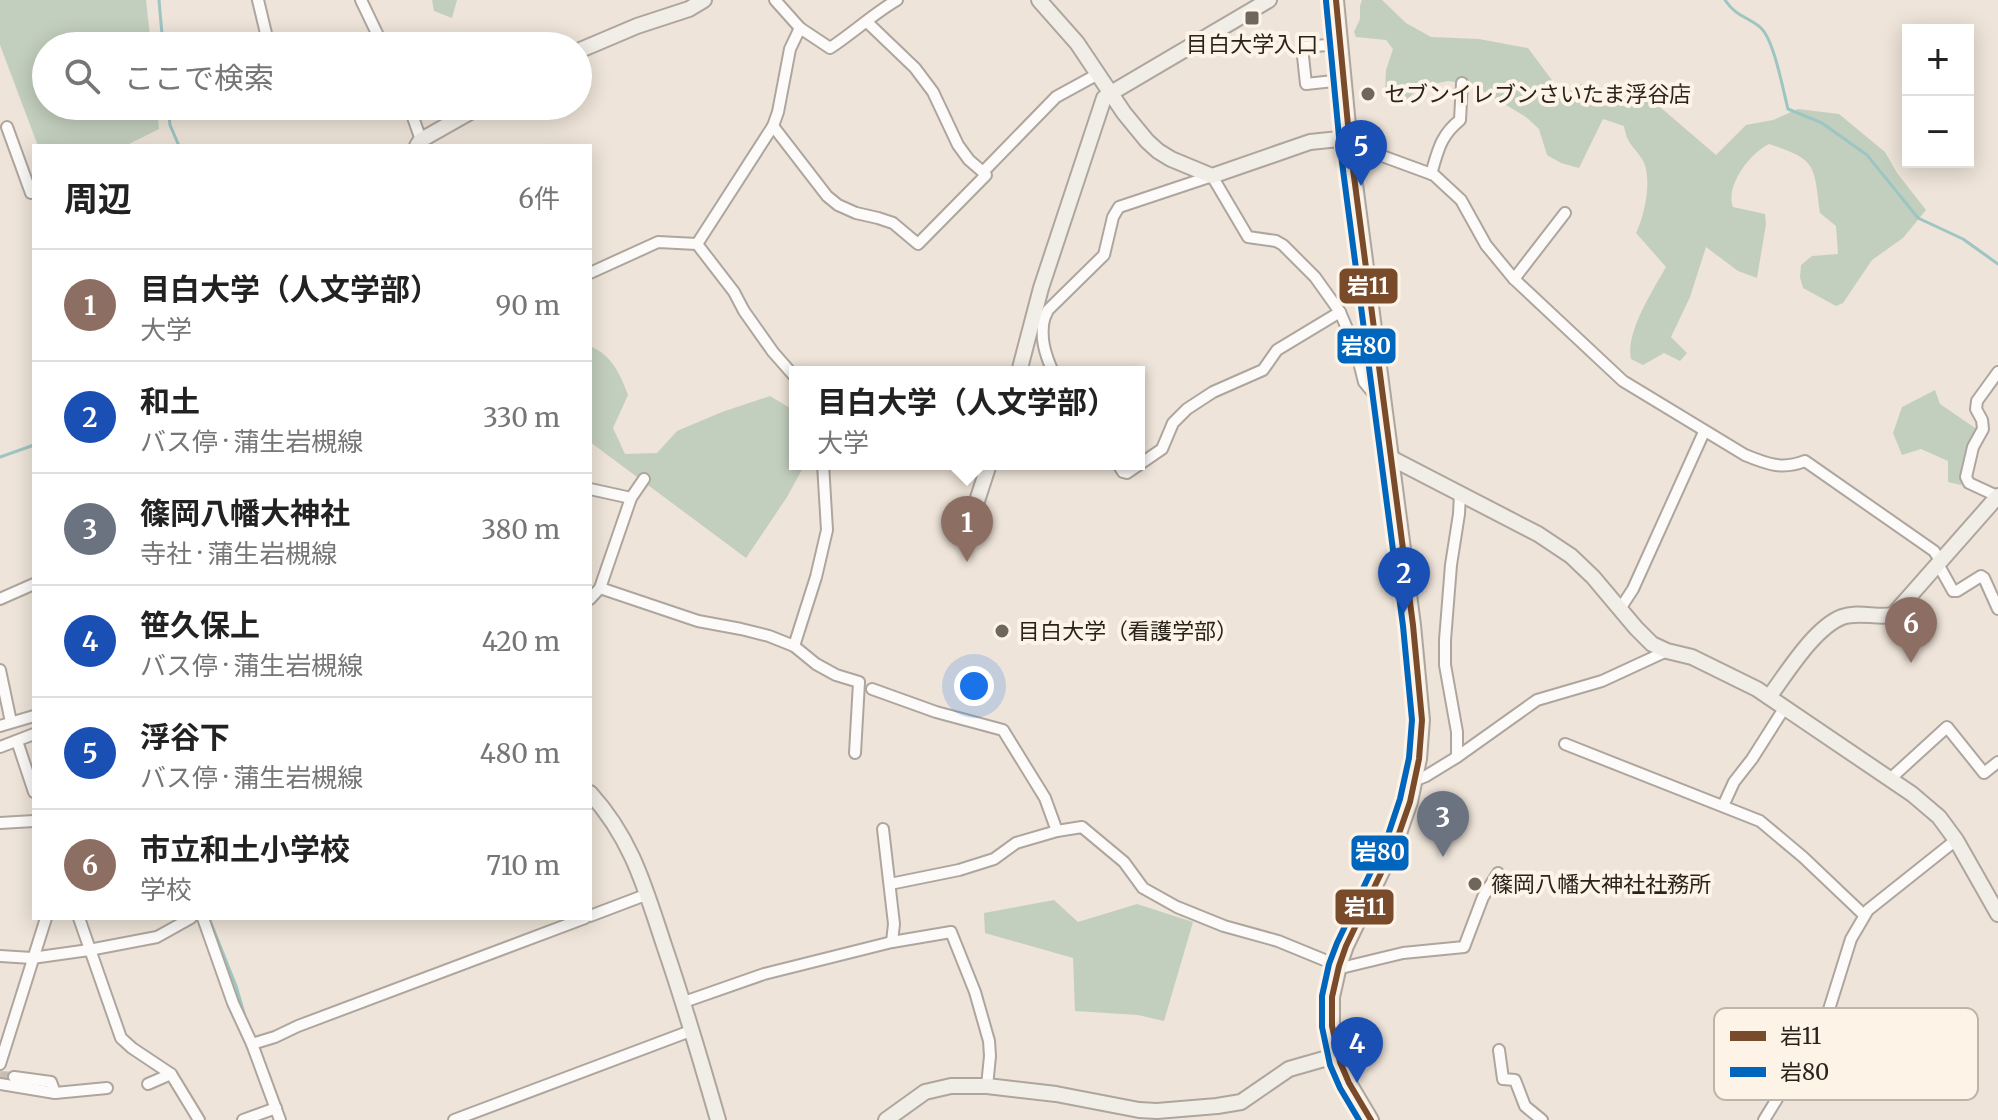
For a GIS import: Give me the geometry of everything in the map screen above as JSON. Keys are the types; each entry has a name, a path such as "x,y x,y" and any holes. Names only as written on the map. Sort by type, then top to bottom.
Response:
{"street":[{"path":"258,0 266,32"},
{"path":"361,0 376,32"},
{"path":"592,45 689,9 704,0"},
{"path":"775,0 800,28 830,48 897,0"},
{"path":"1039,0 1077,43 1137,129 1158,151 1212,176 1248,237 1283,245 1315,277 1340,312 1356,350 1364,382 1384,406"},
{"path":"1021,366 1039,317 1104,98 1269,0"},
{"path":"1336,0 1350,142 1421,694 1421,741 1416,780 1396,842 1346,946 1335,981 1331,1011 1338,1055 1349,1083 1371,1120"},
{"path":"773,126 827,196 838,205 893,223 918,244 986,175 958,145 933,92 915,68 867,22"},
{"path":"697,244 773,126 790,49 800,28"},
{"path":"1340,44 1302,47 1306,84 1343,80"},
{"path":"983,172 1056,97 1098,74"},
{"path":"1431,174 1442,140 1460,120 1462,83"},
{"path":"413,120 419,143 458,120"},
{"path":"7,127 31,193"},
{"path":"1039,317 1104,255 1113,217 1119,207 1310,142 1350,142 1431,174 1461,200 1486,245 1514,279 1623,381 1704,432 1755,459 1789,467 1805,461 1934,551 1953,591 1981,576 1984,578 1998,609"},
{"path":"1514,279 1565,213"},
{"path":"592,272 658,242 697,244 789,370"},
{"path":"1145,460 1162,449 1173,423 1187,409 1213,392 1263,370 1277,350 1340,312"},
{"path":"1039,317 1050,366"},
{"path":"1769,697 1829,624 1843,617 1893,615 1998,496 1969,483 1966,477 1973,447 1983,429 1976,409 1977,401 1998,372"},
{"path":"1620,609 1633,589 1704,432"},
{"path":"1391,458 1538,534 1571,556 1593,577 1652,644 1692,657 1769,697 1912,794 1939,817 1956,840 1998,914"},
{"path":"794,646 827,530 823,470"},
{"path":"976,504 987,470"},
{"path":"592,597 600,588 631,498 644,479"},
{"path":"592,489 631,498"},
{"path":"1457,757 1457,732 1445,652 1460,493"},
{"path":"0,599 32,585"},
{"path":"600,588 698,621 769,636 794,646 836,675 859,682 855,753"},
{"path":"1416,780 1457,757 1537,700 1602,681 1667,651"},
{"path":"0,670 6,724 32,717"},
{"path":"872,689 936,712 1003,730 1045,798 1057,831"},
{"path":"1723,806 1734,782 1785,707"},
{"path":"1890,779 1947,727 1984,773 1998,762"},
{"path":"0,747 32,735"},
{"path":"17,741 32,786"},
{"path":"1565,744 1760,821 1864,915"},
{"path":"592,795 604,808 624,841 648,894 693,1030 718,1120"},
{"path":"0,823 32,821"},
{"path":"890,884 959,870 994,859 1016,843 1082,827 1124,862 1143,888 1177,907 1345,967 1403,953 1464,947 1483,897 1498,873"},
{"path":"883,829 894,924 892,942"},
{"path":"1829,1008 1851,939 1864,915 1956,840"},
{"path":"592,915 648,894"},
{"path":"0,1064 45,920"},
{"path":"80,920 121,1038 171,1074 199,1120"},
{"path":"0,956 32,958 157,937 187,920"},
{"path":"204,920 280,1120"},
{"path":"252,1044 580,920"},
{"path":"684,1002 764,974 892,942 951,932 975,992 989,1041 987,1086"},
{"path":"454,1120 693,1030"},
{"path":"1499,1050 1503,1079 1515,1080 1525,1106 1542,1120"},
{"path":"886,1120 925,1092 951,1086 987,1086 1078,1097 1138,1115 1241,1102 1289,1069 1338,1055"},
{"path":"148,1084 171,1074"},
{"path":"14,1077 51,1082 55,1093"},
{"path":"0,1084 55,1093 107,1088"},
{"path":"1764,1120 1776,1100"},
{"path":"243,1120 276,1108"}],"green space":[{"path":"0,0 146,0 149,32 32,32 32,120 158,120 159,129 129,144 37,144 0,45"},
{"path":"432,0 457,0 452,18 434,11"},
{"path":"1362,0 1382,0 1406,23 1431,37 1479,39 1528,48 1563,95 1581,84 1646,95 1716,155 1746,125 1773,120 1798,109 1839,114 1885,152 1926,210 1903,238 1872,260 1843,303 1836,306 1803,288 1800,277 1801,265 1812,256 1838,254 1836,226 1820,213 1810,166 1796,155 1769,144 1747,162 1736,180 1731,199 1733,207 1765,214 1757,278 1738,271 1706,247 1690,297 1671,337 1687,353 1680,361 1664,353 1643,365 1631,359 1632,337 1641,312 1666,267 1636,233 1645,206 1647,175 1624,126 1603,119 1579,168 1547,155 1539,129 1526,117 1473,85 1448,81 1419,87 1407,100 1385,91 1386,70 1393,49 1386,40 1356,37 1354,32 1360,19"},
{"path":"592,347 614,366 628,395 613,428 625,454 657,453 677,431 770,396 789,407 789,470 802,470 746,558 592,443"},
{"path":"1935,390 1940,404 1978,430 1961,485 1948,482 1948,461 1921,449 1902,455 1893,433 1902,407"},
{"path":"1054,900 1078,922 1137,904 1193,922 1164,1021 1138,1015 1075,1011 1073,958 985,933 984,913"}],"waterway":[{"path":"159,0 162,32"},
{"path":"1725,0 1766,34 1788,109 1822,123 1867,155 1918,218 1963,239 1998,264"},
{"path":"169,120 178,144"},
{"path":"0,457 32,446"},
{"path":"210,920 246,1020"}],"tunnel":[{"path":"0,1076 14,1077"}],"transit line":[{"name":"岩11","path":"1336,0 1350,146 1413,625 1422,720 1419,759 1410,802 1396,842 1346,946 1332,997 1332,1026 1340,1062 1371,1120"},
{"name":"岩80","path":"1326,1 1340,147 1403,626 1412,720 1409,758 1400,799 1387,838 1337,943 1322,996 1322,1027 1330,1065 1359,1120"}],"place":[{"name":"目白大学入口","path":"1252,18"},
{"name":"セブンイレブンさいたま浮谷店","path":"1368,94"},
{"name":"浮谷下","path":"1361,186"},
{"name":"目白大学（人文学部）","path":"967,562"},
{"name":"和土","path":"1404,613"},
{"name":"目白大学（看護学部）","path":"1002,631"},
{"name":"市立和土小学校","path":"1911,663"},
{"name":"篠岡八幡大神社","path":"1443,857"},
{"name":"篠岡八幡大神社社務所","path":"1475,884"},
{"name":"笹久保上","path":"1357,1083"}]}
